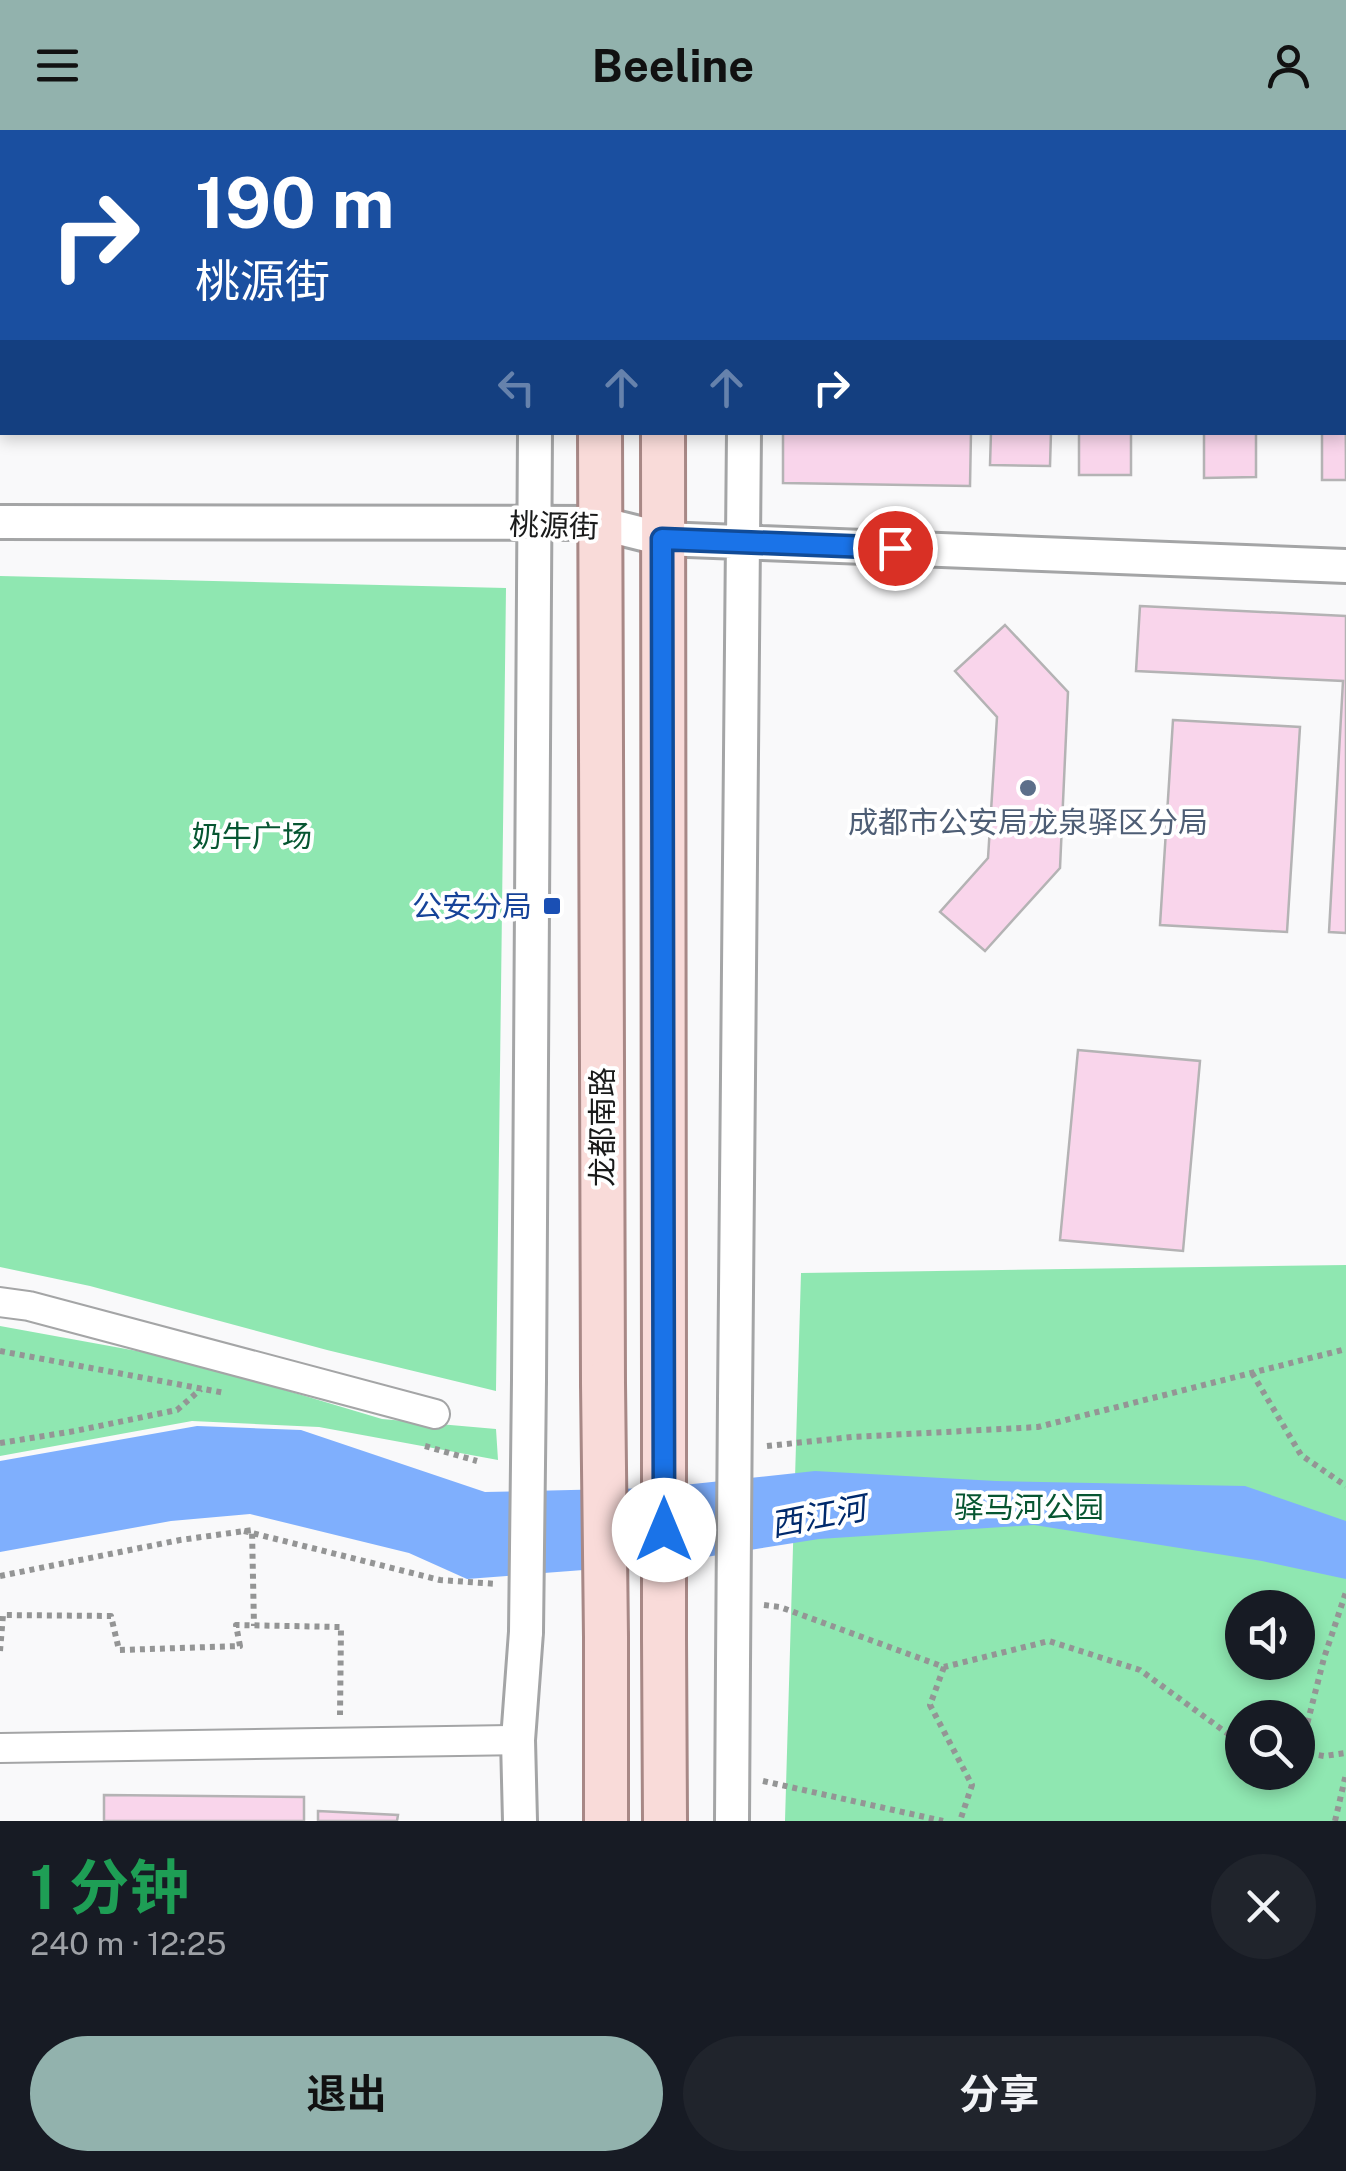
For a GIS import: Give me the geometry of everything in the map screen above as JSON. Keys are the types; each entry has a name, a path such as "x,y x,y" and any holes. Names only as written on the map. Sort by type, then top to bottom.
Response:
{"main road":[{"name":"龙都南路","path":"600,435 606,1821"},
{"name":"龙都南路","path":"664,435 665,1821"}],"street":[{"path":"520,1821 518,1740 526,1632 529,1380 535,435"},
{"path":"732,1821 744,435"},
{"name":"桃源街","path":"0,522 599,524 662,539 1346,566"},
{"path":"0,1302 30,1306 435,1414"},
{"path":"0,1748 518,1740"}],"path":[{"path":"761,1446 1038,1427 1346,1349"},
{"path":"0,1350 236,1395"},
{"path":"1252,1373 1301,1455 1346,1486"},
{"path":"0,1443 177,1410 201,1389"},
{"path":"424,1446 477,1461"},
{"path":"0,1576 180,1540 252,1530 254,1626"},
{"path":"1312,1700 1346,1592"},
{"path":"0,1650 3,1615 111,1616 119,1650 240,1646 236,1625 341,1627 340,1743"},
{"path":"944,1667 930,1704 972,1785 960,1821"},
{"path":"1315,1755 1346,1753"},
{"path":"732,1774 943,1821"},
{"path":"1334,1821 1346,1774"},
{"path":"898,1821 906,1813"}],"green space":[{"name":"奶牛广场","path":"0,576 506,588 496,1391 90,1286 0,1267"},
{"name":"驿马河公园","path":"1346,1265 1346,1821 785,1821 801,1273"},
{"path":"0,1326 181,1359 382,1419 496,1429 498,1460 319,1427 192,1421 0,1456"}],"water":[{"name":"西江河","path":"197,1426 301,1430 485,1492 655,1488 815,1471 996,1481 1245,1486 1346,1521 1346,1579 1262,1561 1034,1525 819,1539 662,1564 467,1579 409,1553 250,1514 171,1521 0,1552 0,1461"}],"building":[{"path":"783,435 971,435 970,486 783,483"},
{"path":"991,435 1051,435 1050,466 990,465"},
{"path":"1079,435 1131,435 1131,475 1079,475"},
{"path":"1204,435 1256,435 1256,477 1204,478"},
{"path":"1322,435 1346,435 1346,480 1322,480"},
{"path":"1140,606 1346,616 1346,933 1329,932 1343,681 1136,671"},
{"name":"成都市公安局龙泉驿区分局","path":"1005,625 1068,692 1060,868 985,951 940,912 988,858 997,717 955,671"},
{"path":"1173,720 1300,727 1287,932 1160,925"},
{"path":"1078,1050 1200,1061 1183,1251 1060,1240"},
{"path":"104,1795 304,1797 304,1821 104,1821"},
{"path":"318,1811 398,1815 397,1821 318,1821"}],"place":[{"name":"成都市公安局龙泉驿区分局","path":"1028,788"},
{"name":"公安分局","path":"552,906"}],"route":[{"path":"664,1530 662,539 895,548"}]}
